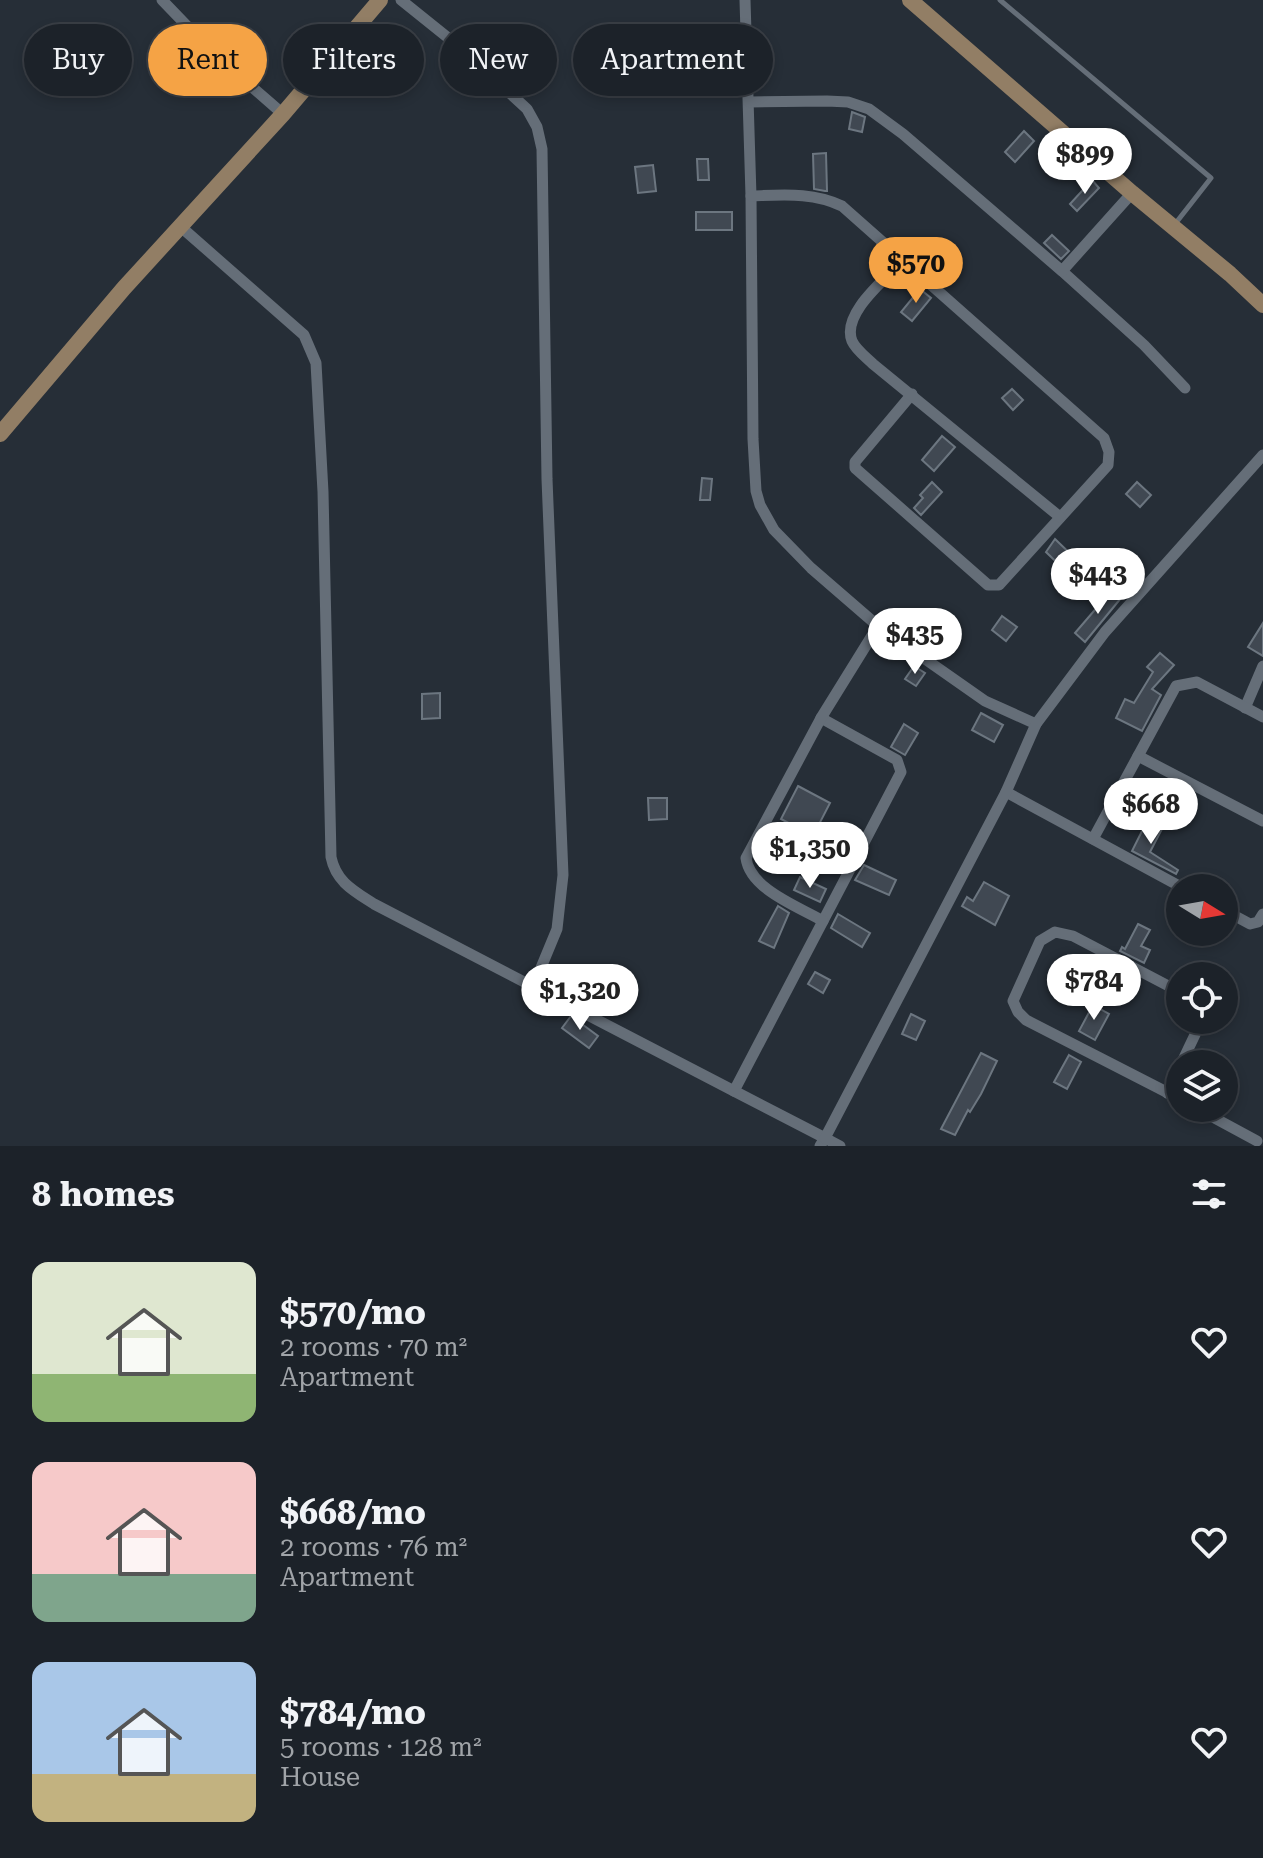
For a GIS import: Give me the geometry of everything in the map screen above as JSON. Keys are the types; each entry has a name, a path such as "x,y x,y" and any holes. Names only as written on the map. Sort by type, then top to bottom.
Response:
{"street":[{"path":"162,0 215,55 283,114"},
{"path":"0,434 124,288 283,114 380,0"},
{"path":"401,0 462,49 527,109 537,127 542,149 547,479 563,875 557,929 533,987"},
{"path":"745,0 751,196 753,439 756,491 760,505 774,530 811,568 878,626 985,701 1036,724"},
{"path":"910,0 1263,305"},
{"path":"749,102 837,101 869,109 903,134 1062,271 1144,345 1185,388"},
{"path":"1062,271 1132,193"},
{"path":"751,196 825,197 842,206 1104,438 1109,452 1108,465 1003,583 988,585 858,473 854,466 912,394"},
{"path":"181,227 304,335 316,363 323,492 333,867 348,888 734,1091 822,1142 840,1146"},
{"path":"904,259 853,314 850,332 853,343 1060,517"},
{"path":"822,1142 1006,792 1036,724 1105,632 1263,455"},
{"path":"823,921 758,883 750,873 746,858 821,718 878,626"},
{"path":"1245,708 1263,666"},
{"path":"1093,839 1176,686 1197,682 1263,717"},
{"path":"734,1091 901,772 897,760 821,718"},
{"path":"1138,756 1263,821"},
{"path":"1006,792 1166,879"},
{"path":"1238,918 1250,924 1258,922 1263,914"},
{"path":"1166,985 1059,931 1050,933 1040,941 1013,1001 1026,1020 1166,1092"},
{"path":"1224,1122 1258,1139"}],"lane":[{"path":"1000,0 1211,178 1173,227"}],"building":[{"path":"852,112 865,117 862,132 849,129"},
{"path":"1024,131 1034,141 1015,162 1005,152"},
{"path":"826,153 825,191 814,189 813,154"},
{"path":"697,159 708,159 709,180 698,180"},
{"path":"653,165 656,191 638,193 635,167"},
{"path":"1092,180 1099,188 1077,211 1070,204"},
{"path":"696,212 732,212 732,230 696,230"},
{"path":"1052,235 1069,251 1061,259 1044,243"},
{"path":"920,289 931,298 912,321 901,312"},
{"path":"1012,389 1023,400 1013,410 1002,398"},
{"path":"942,436 955,447 934,471 922,460"},
{"path":"702,478 712,479 710,500 700,500"},
{"path":"932,482 942,492 921,515 914,508 923,498 920,495"},
{"path":"1137,482 1151,495 1140,507 1126,494"},
{"path":"1055,539 1081,564 1070,575 1046,552"},
{"path":"1112,590 1121,598 1085,642 1075,633"},
{"path":"1002,616 1017,627 1006,641 992,630"},
{"path":"1263,623 1263,656 1248,647"},
{"path":"1160,653 1174,665 1152,689 1161,695 1142,731 1116,718 1125,699 1134,703 1153,672 1147,667"},
{"path":"914,666 925,673 916,686 905,679"},
{"path":"440,693 440,718 422,719 422,694"},
{"path":"981,713 1003,725 994,742 972,730"},
{"path":"904,724 918,733 905,755 891,747"},
{"path":"798,786 830,803 813,836 781,819"},
{"path":"648,798 667,798 667,819 649,820"},
{"path":"1147,821 1162,829 1150,852 1178,870 1176,874 1132,851"},
{"path":"864,865 896,880 889,895 855,880"},
{"path":"800,877 826,889 820,902 794,890"},
{"path":"984,882 1009,896 995,925 962,906 967,897 973,901"},
{"path":"778,906 789,913 774,948 759,941"},
{"path":"838,914 870,933 862,947 831,928"},
{"path":"1138,924 1150,930 1141,946 1150,950 1144,963 1120,951 1122,947 1125,949"},
{"path":"815,972 830,980 823,993 808,984"},
{"path":"1093,1005 1109,1014 1095,1040 1079,1031"},
{"path":"911,1014 925,1021 916,1040 902,1034"},
{"path":"571,1016 598,1036 589,1048 562,1028"},
{"path":"981,1053 997,1061 955,1135 941,1129"},
{"path":"1069,1055 1081,1062 1067,1089 1054,1082"}]}
